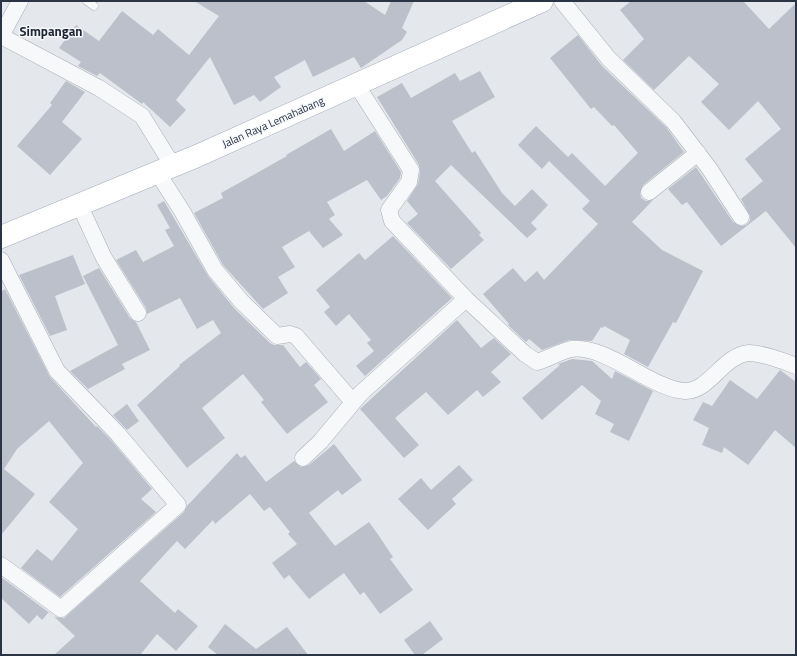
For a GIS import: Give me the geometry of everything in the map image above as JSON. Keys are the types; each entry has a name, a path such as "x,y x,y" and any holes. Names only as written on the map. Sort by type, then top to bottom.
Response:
{"main road":[{"name":"Jalan Raya Lemahabang","path":"1,237 165,169 542,1"}],"street":[{"path":"20,1 1,36 99,88 142,116 182,210 215,270 241,301 277,336 290,334 296,336 353,402"},
{"path":"562,1 609,59 673,121 698,153 741,217"},
{"path":"356,84 411,170 409,182 389,210 392,221 466,299 525,354 537,362 549,359 570,350 584,350 598,354 667,386 685,391 697,389 734,357 750,353 796,366"},
{"path":"649,192 698,153"},
{"path":"79,204 104,258 138,313"},
{"path":"1,260 57,371 118,434 178,505 61,609 1,565"},
{"path":"303,458 320,442 361,393 466,299"}],"lane":[{"path":"86,1 94,6"}],"building":[{"path":"194,1 364,1 385,15 391,1 414,1 402,28 407,32 402,40 361,68 354,57 313,77 305,60 274,77 281,87 260,102 254,95 234,105 210,57 176,100 186,110 170,127 143,102 142,104 100,73 97,76 78,66 81,62 59,48 76,25 99,41 122,11 153,35 158,29 189,55 219,16"},
{"path":"631,1 743,1 769,29 796,3 796,248 766,211 721,246 687,202 682,205 668,189 696,167 733,222 741,226 746,225 750,221 750,216 741,199 763,181 745,159 781,129 758,101 729,130 701,102 719,84 689,56 654,90 623,60 644,39 620,10"},
{"path":"578,35 602,66 666,127 684,152 643,185 640,193 641,198 646,201 653,200 632,222 662,250 703,271 676,323 673,322 648,367 624,354 630,340 604,326 603,328 601,327 592,341 569,340 542,350 529,339 526,342 508,325 509,324 483,294 513,268 525,282 537,271 544,280 598,224 582,209 590,201 549,161 542,169 518,145 536,126 568,157 572,153 605,186 638,153 614,125 612,126 594,107 591,109 550,58"},
{"path":"480,71 495,97 452,121 472,153 475,151 502,193 515,206 532,189 548,205 531,223 537,229 527,238 451,165 435,181 481,233 479,235 484,240 451,269 407,223 418,214 407,201 418,184 420,172 419,165 377,97 402,83 411,98 455,73 460,81"},
{"path":"66,81 85,92 62,122 82,139 50,175 17,146 52,105 50,103"},
{"path":"331,129 344,151 375,131 401,172 400,178 387,196 381,200 367,180 327,202 335,215 329,219 343,235 323,248 309,231 282,247 295,267 278,277 288,293 263,309 223,265 194,213 223,198 221,193 287,156 286,155"},
{"path":"164,201 208,276 234,308 270,343 274,345 283,345 300,367 306,362 321,379 314,385 328,402 287,434 261,402 264,400 243,374 202,408 225,438 187,468 137,405 180,366 179,365 221,333 213,320 197,329 180,298 147,314 146,308 116,260 136,250 143,262 174,246 165,230 170,228 157,205"},
{"path":"393,236 452,298 365,376 356,366 374,351 367,343 371,340 349,314 336,326 324,312 330,307 316,290 359,253 365,260"},
{"path":"73,255 85,284 55,296 67,330 50,336 19,275"},
{"path":"99,268 130,318 136,322 150,350 122,364 125,369 88,389 70,371 118,345 83,276"},
{"path":"5,289 50,377 96,427 97,426 111,440 152,489 141,499 156,512 60,597 21,568 37,549 52,561 78,529 49,502 83,463 49,421 17,449 4,469 35,494 1,535 1,292"},
{"path":"457,320 481,348 494,338 511,354 491,372 501,382 483,397 477,390 448,415 426,392 395,418 419,445 404,458 360,409"},
{"path":"572,359 592,361 612,379 615,371 653,391 629,441 610,432 614,424 595,414 601,401 582,385 542,420 522,398 560,365 558,364"},
{"path":"780,370 796,382 796,448 775,430 748,465 724,447 722,453 702,445 709,428 693,420 703,402 712,406 730,380 757,399"},
{"path":"127,404 139,421 127,430 113,415"},
{"path":"334,444 362,480 342,495 338,490 309,513 335,546 369,522 393,557 390,559 413,590 380,614 364,592 360,595 344,573 309,599 289,575 284,579 272,563 297,544 288,534 290,532 270,507 264,511 250,494 215,524 213,520 185,549 177,541 140,581 175,613 178,609 198,626 176,651 157,634 140,655 54,655 75,636 52,615 55,617 64,618 184,512 187,506 237,453 241,458 245,455 266,482 294,461 301,467 309,465"},
{"path":"459,465 473,480 452,499 456,504 428,530 398,499 421,478 431,490"},
{"path":"1,577 49,612 42,620 37,615 29,624 1,598"},
{"path":"430,621 443,639 422,655 415,655 404,640"},
{"path":"225,624 256,649 287,627 308,655 218,655 208,647"}],"district":[{"name":"Simpangan","path":"51,31"}]}
